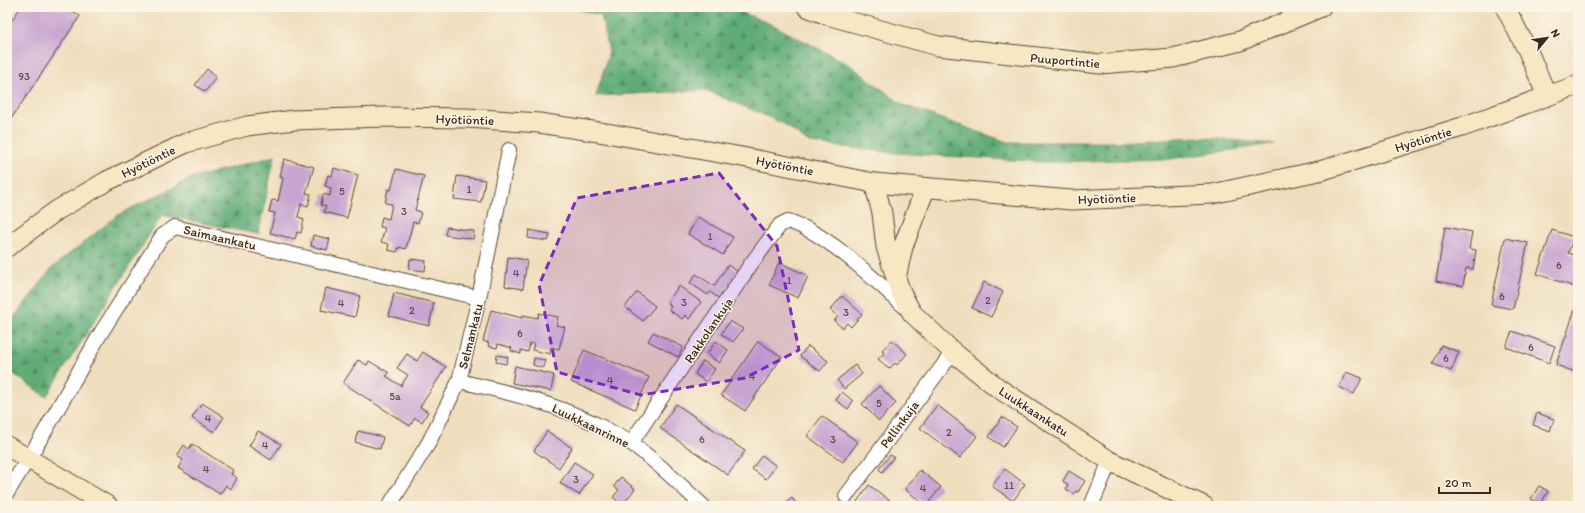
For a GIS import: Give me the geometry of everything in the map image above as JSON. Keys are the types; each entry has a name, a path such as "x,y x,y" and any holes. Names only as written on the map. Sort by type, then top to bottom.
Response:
{"street":[{"name":"Puuportintie","path":"807,7 827,16 938,46 1100,64 1173,58 1240,41 1321,7"},
{"path":"1505,7 1528,51 1546,96"},
{"name":"Hyötiöntie","path":"7,247 56,211 101,185 186,143 247,126 294,120 383,117 467,118 539,123 742,156 874,183 925,189 1071,200 1212,194 1323,170 1462,127 1578,85"},
{"name":"Selmankatu","path":"389,506 428,444 459,381 479,298 509,150"},
{"name":"Luukkaankatu","path":"874,183 882,213 886,247 901,293 912,313 953,352 998,388 1110,461 1204,506"},
{"path":"896,279 903,247 925,189"},
{"name":"Rakkolankuja","path":"631,443 751,264 780,225 788,221 804,226 825,240 870,275 912,313"},
{"name":"Saimaankatu","path":"7,493 44,433 99,336 162,236 175,227 479,298"},
{"name":"Pellinkuja","path":"846,496 953,352"},
{"name":"Luukkaanrinne","path":"459,381 528,397 560,408 631,443 665,470 703,506"},
{"path":"7,446 29,457 108,506"},
{"path":"1091,506 1110,461"}],"highlighted area":[{"path":"719,173 777,246 799,350 745,378 641,395 557,372 539,285 577,198"}],"green space":[{"path":"567,7 729,7 773,25 848,64 903,105 1007,142 1118,142 1195,137 1274,144 1170,159 1044,162 895,153 809,143 784,124 706,90 596,96 609,52 601,15"},
{"path":"275,156 258,234 162,215 46,397 7,369 7,326 53,267 118,215 192,178"}],"building":[{"path":"21,7 67,7 80,16 7,125 7,27"},
{"path":"207,69 216,77 205,92 195,85"},
{"path":"284,159 314,167 306,193 311,194 308,206 301,204 298,217 304,219 301,233 297,232 295,239 270,233 275,213 269,212 272,200 278,201 283,178 280,177"},
{"path":"334,168 358,175 347,218 324,212 326,206 321,205 323,194 330,196 331,188 325,186 328,175 332,176"},
{"path":"396,169 424,176 415,210 421,212 418,223 413,222 406,249 399,247 397,252 388,250 389,244 381,242 385,228 380,227 382,217 389,219 392,204 385,203 388,189 391,190"},
{"path":"457,176 485,180 481,202 454,199"},
{"path":"698,217 733,237 723,255 688,234"},
{"path":"447,227 474,231 473,239 445,235"},
{"path":"1445,227 1472,232 1469,249 1476,250 1473,269 1466,268 1463,286 1436,281"},
{"path":"529,230 550,234 548,241 528,238"},
{"path":"1552,230 1574,237 1568,253 1578,256 1578,288 1537,274"},
{"path":"313,235 330,239 327,250 311,246"},
{"path":"1505,238 1528,243 1513,309 1491,305"},
{"path":"508,257 527,260 523,289 505,286"},
{"path":"410,259 426,261 425,271 409,269"},
{"path":"779,262 808,276 798,298 769,285"},
{"path":"728,265 738,272 720,299 710,292 708,295 690,283 696,274 714,286"},
{"path":"984,282 1003,292 991,317 972,308"},
{"path":"679,286 701,302 689,319 685,315 682,319 669,310 671,306 667,303"},
{"path":"326,288 360,296 355,317 321,310"},
{"path":"637,292 655,306 643,321 625,307"},
{"path":"394,293 434,303 429,326 389,316"},
{"path":"842,296 862,314 851,327 847,323 843,328 834,321 838,316 830,310"},
{"path":"1578,301 1578,373 1556,365"},
{"path":"491,310 522,318 523,315 538,318 539,313 558,317 556,325 565,327 559,349 551,347 550,354 532,350 534,344 530,343 528,352 521,350 521,354 511,351 512,348 498,344 497,348 488,346 489,343 483,341"},
{"path":"730,321 743,329 733,342 721,334"},
{"path":"1512,331 1555,346 1549,363 1506,347"},
{"path":"653,332 683,347 678,357 648,341"},
{"path":"892,340 907,354 897,365 895,363 889,369 878,359 884,353 882,350"},
{"path":"716,341 728,350 719,363 707,354"},
{"path":"758,341 782,357 745,411 721,395"},
{"path":"1441,345 1459,352 1451,371 1433,364"},
{"path":"808,346 828,361 820,371 800,356"},
{"path":"584,350 649,377 635,409 571,382"},
{"path":"423,352 446,367 420,407 428,412 422,422 415,418 410,426 343,383 358,360 367,365 369,361 389,373 386,376 401,386 408,375 397,368 407,354 417,361"},
{"path":"497,355 508,357 506,364 496,362"},
{"path":"534,358 545,360 543,368 533,365"},
{"path":"703,361 715,369 706,382 695,374"},
{"path":"855,365 862,374 844,389 837,380"},
{"path":"515,366 554,375 551,391 512,383"},
{"path":"1346,372 1362,378 1354,394 1339,387"},
{"path":"879,386 896,403 879,421 862,404"},
{"path":"842,392 853,401 848,409 836,400"},
{"path":"202,403 224,417 214,432 192,418"},
{"path":"676,404 745,451 728,475 660,428"},
{"path":"937,405 977,436 960,458 920,428"},
{"path":"1537,413 1554,419 1550,431 1533,425"},
{"path":"822,416 858,442 843,462 807,436"},
{"path":"1002,417 1017,427 1003,447 989,437"},
{"path":"258,431 281,444 271,460 249,446"},
{"path":"358,431 383,437 380,449 355,442"},
{"path":"547,431 572,448 559,468 534,451"},
{"path":"192,444 233,470 231,474 237,478 231,489 226,485 220,494 178,468 183,460 177,456 184,445 189,449"},
{"path":"762,455 776,466 766,479 752,469"},
{"path":"890,455 894,457 882,472 879,469"},
{"path":"574,462 593,474 579,495 560,483"},
{"path":"1005,469 1025,484 1013,501 992,486"},
{"path":"920,470 941,487 926,506 905,489"},
{"path":"1069,471 1085,481 1078,492 1076,491 1074,494 1066,489 1068,485 1063,481"},
{"path":"621,477 635,489 622,505 613,497 619,490 614,486"},
{"path":"869,485 897,506 860,506 856,503"},
{"path":"1539,486 1548,491 1541,504 1531,499"},
{"path":"792,498 798,506 781,506"}]}
